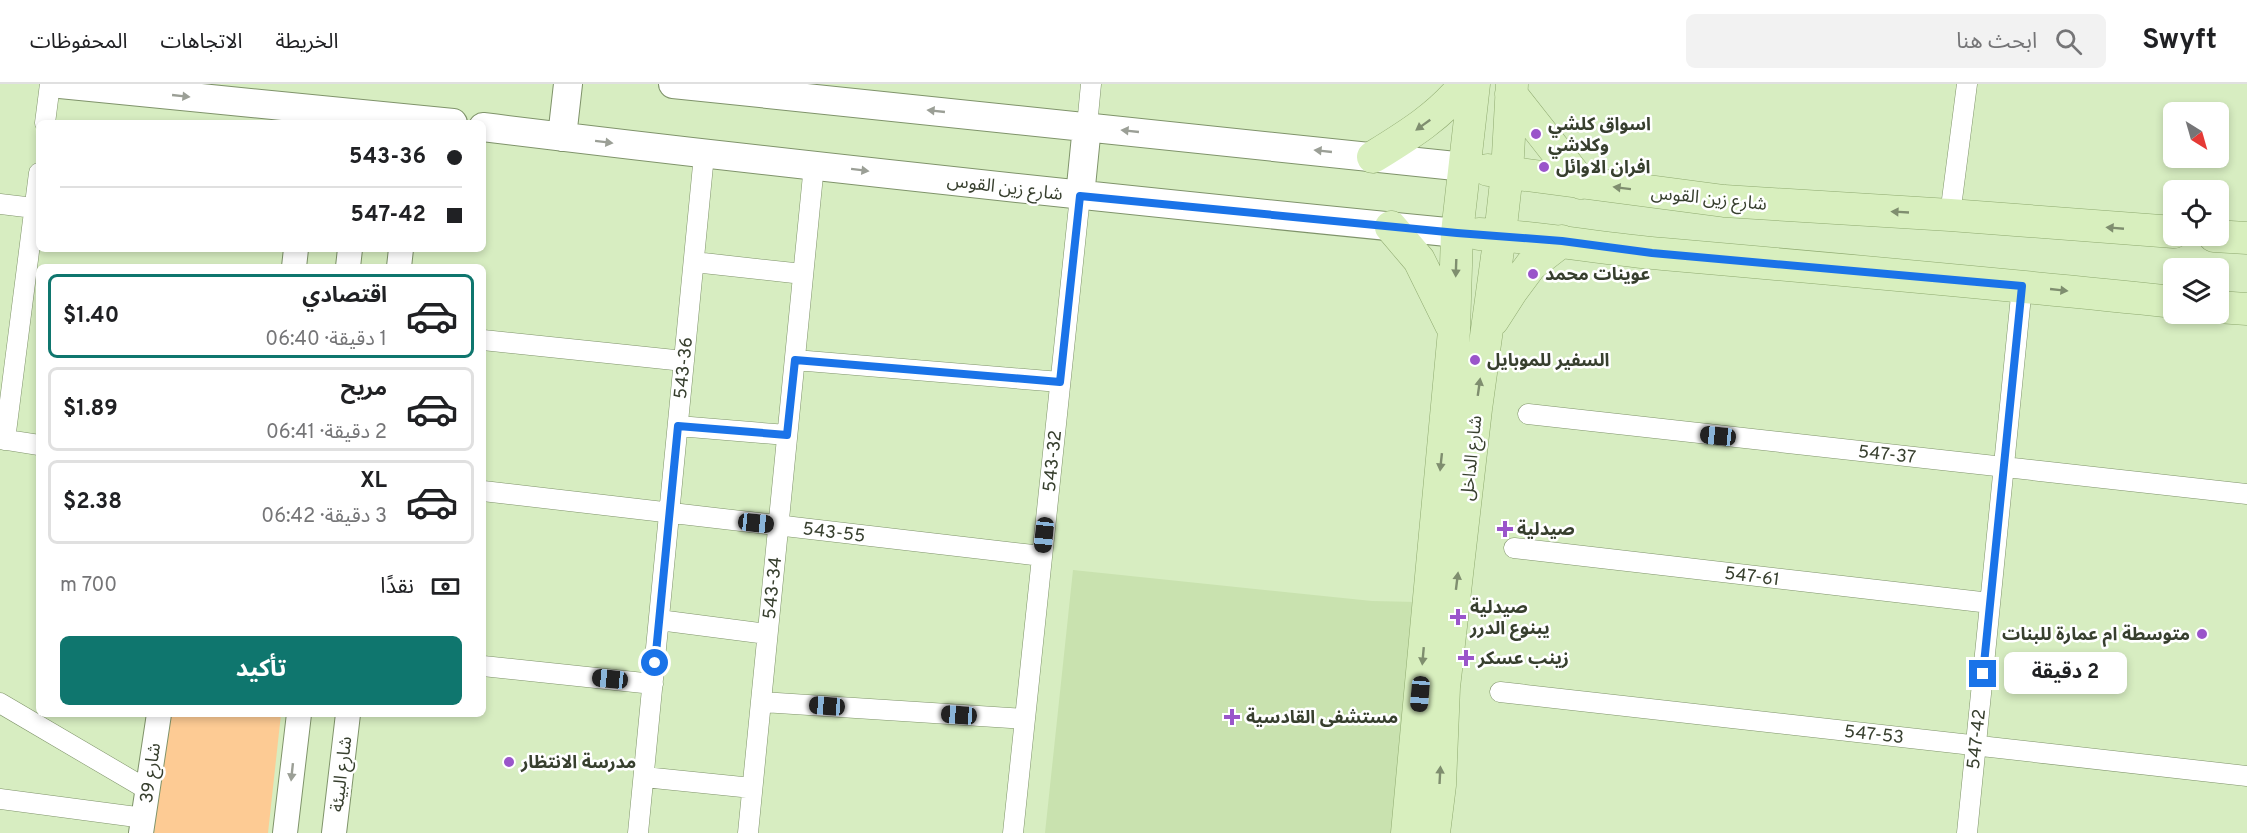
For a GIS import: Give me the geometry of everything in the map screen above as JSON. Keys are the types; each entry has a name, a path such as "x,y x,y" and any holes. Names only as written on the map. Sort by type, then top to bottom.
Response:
{"main road":[{"path":"60,84 310,116 399,120"},
{"path":"562,137 568,84"},
{"path":"1372,157 1426,123 1452,101 1465,84"},
{"name":"شارع الداخل","path":"1407,833 1454,331 1457,233 1474,84"},
{"name":"شارع زين القوس","path":"690,85 824,92 1087,126 1465,167 1724,201 2163,231"},
{"path":"1511,89 1581,183"},
{"name":"شارع الداخل","path":"1434,833 1440,785 1444,687 1507,173 1511,89"},
{"path":"1080,196 1087,126"},
{"name":"شارع زين القوس","path":"486,127 704,155 814,165 1080,196 2163,301"},
{"path":"1391,227 1408,243 1419,260 1454,331"},
{"path":"2229,237 2247,238"},
{"path":"1487,331 1510,292 1532,265 1562,241"},
{"path":"2229,307 2247,309"}],"street":[{"path":"45,120 50,84"},
{"path":"1087,126 1091,84"},
{"path":"1950,215 1967,84"},
{"name":"543-36","path":"638,833 704,155"},
{"name":"543-34","path":"747,833 814,165"},
{"path":"36,194 32,286 7,364 2,439 36,445"},
{"name":"543-32","path":"1013,833 1080,196"},
{"path":"0,204 34,208"},
{"path":"694,262 803,274"},
{"name":"547-42","path":"1967,833 2022,286"},
{"path":"486,340 684,362"},
{"path":"795,360 1060,382"},
{"name":"547-37","path":"1528,414 2247,494"},
{"path":"678,426 787,435"},
{"name":"543-55","path":"486,491 1042,556"},
{"name":"547-61","path":"1514,548 1990,603"},
{"path":"659,620 767,633"},
{"path":"486,666 652,684"},
{"name":"547-53","path":"1500,692 2247,776"},
{"path":"760,702 1025,719"},
{"path":"0,703 148,790"},
{"name":"شارع 39","path":"142,825 159,717"},
{"path":"285,833 299,717"},
{"name":"شارع البيئة","path":"334,833 348,717"},
{"path":"644,777 752,788"},
{"path":"0,799 142,825"}],"shaded area":[{"name":"مستشفى القادسية","path":"1073,570 1372,601 1417,602 1396,833 1045,833"},
{"path":"170,717 281,717 268,833 154,833"}],"place":[{"name":"اسواق كلشي وكلاشي","path":"1536,134"},
{"name":"افران الاوائل","path":"1544,167"},
{"name":"عوينات محمد","path":"1533,274"},
{"name":"السفير للموبايل","path":"1475,360"},
{"name":"صيدلية","path":"1505,529"},
{"name":"صيدلية يبنوع الدرر","path":"1458,617"},
{"name":"متوسطة ام عمارة للبنات","path":"2202,634"},
{"name":"زينب عسكر","path":"1466,658"},
{"name":"مستشفى القادسية","path":"1232,717"},
{"name":"مدرسة الانتظار","path":"509,762"}],"route":[{"path":"655,663 678,426 787,435 795,360 1060,382 1080,196 1562,241 1652,253 2022,286 1983,674"}]}
